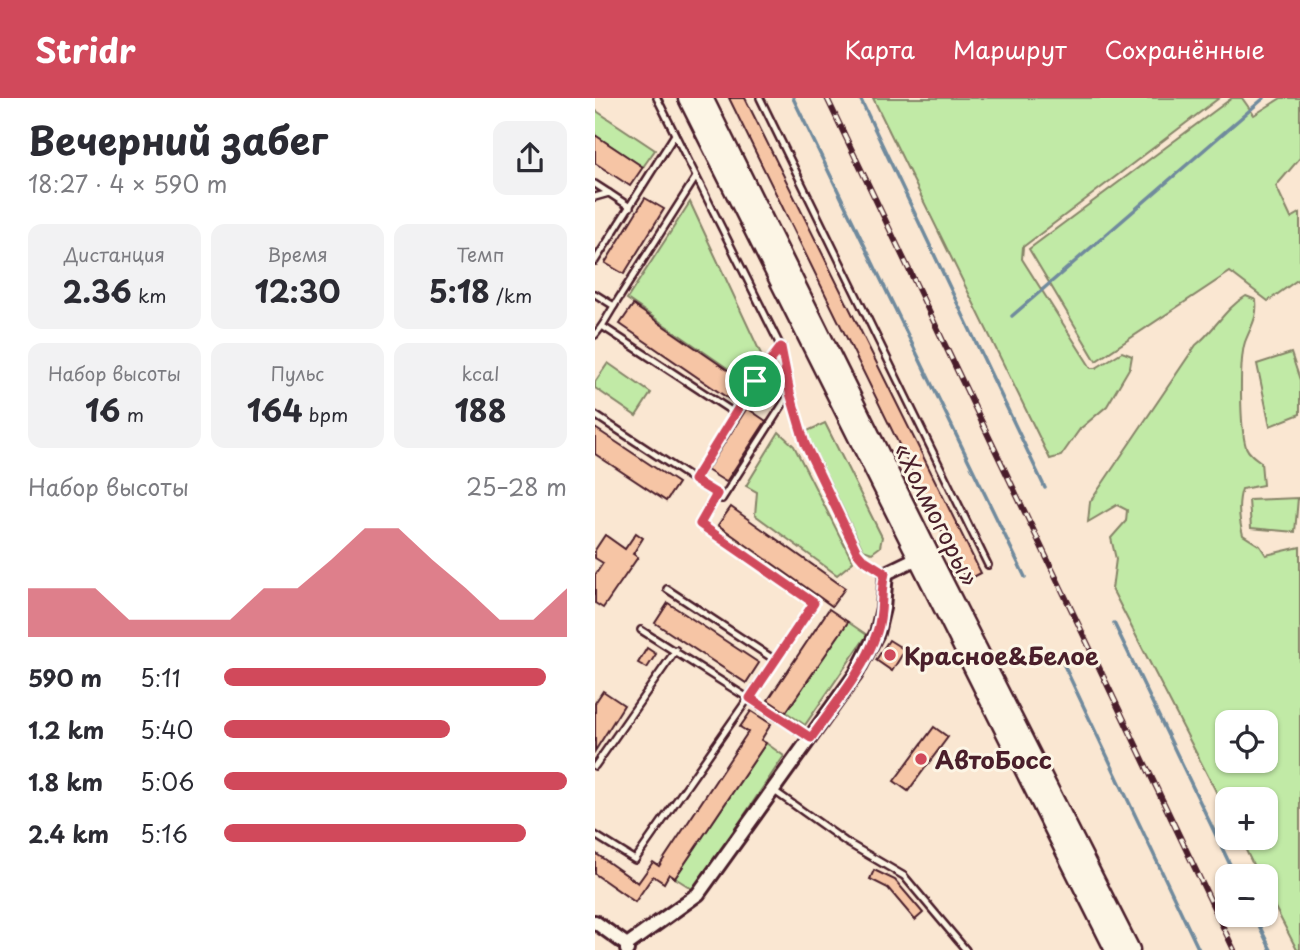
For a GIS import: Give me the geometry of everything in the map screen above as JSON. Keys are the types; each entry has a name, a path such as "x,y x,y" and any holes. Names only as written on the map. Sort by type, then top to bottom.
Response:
{"highway":[{"name":"«Холмогоры»","path":"688,98 916,558 1115,950"},
{"name":"«Холмогоры»","path":"703,98 928,552 1130,950"}],"street":[{"path":"595,922 627,947 698,894 856,674 877,633 883,608 885,573 916,558"}],"lane":[{"path":"657,98 781,347 790,393 805,444 857,552 885,573"},
{"path":"760,98 988,565"},
{"path":"595,261 674,136"},
{"path":"595,335 696,177"},
{"path":"595,184 630,208"},
{"path":"595,197 609,193"},
{"path":"595,294 614,306"},
{"path":"602,326 736,414"},
{"path":"694,480 755,381 781,347"},
{"path":"595,415 722,499 790,393"},
{"path":"595,835 635,860 814,603 700,524 717,494"},
{"path":"667,589 775,660"},
{"path":"641,630 811,738"},
{"path":"595,766 675,650"},
{"path":"773,790 846,842 904,876 967,950"}],"green space":[{"path":"873,98 1219,98 1023,247 1022,259 1091,368 1096,368 1122,352 1132,356 1130,367 1107,406 1080,429 1061,456 1050,459"},
{"path":"1232,98 1242,98 1254,115 1281,98 1300,98 1300,158 1276,186 1291,218 1300,213 1300,278 1268,301 1230,272 1096,361 1029,249"},
{"path":"595,110 655,150 643,167 595,135"},
{"path":"690,202 761,354 749,383 627,299"},
{"path":"1246,296 1256,300 1255,317 1243,351 1241,410 1246,447 1250,454 1261,462 1263,485 1242,489 1239,512 1243,535 1260,546 1266,555 1300,547 1300,950 1297,950 1278,913 1278,864 1253,864 1246,850 1278,850 1278,787 1215,787 1215,790 1112,589 1116,559 1111,538 1126,521 1127,510 1117,505 1088,522 1090,502 1196,345"},
{"path":"1291,353 1300,380 1300,414 1270,426 1257,364"},
{"path":"608,363 651,393 636,416 595,388 595,382"},
{"path":"825,423 882,537 880,547 872,553 863,550 805,432"},
{"path":"779,432 794,446 853,562 837,575 755,515 757,492 746,486"},
{"path":"1298,498 1295,532 1251,528 1249,500"},
{"path":"848,622 867,635 805,725 786,712"},
{"path":"766,743 784,756 694,890 675,878"}],"building":[{"path":"729,98 745,98 981,573 966,581"},
{"path":"595,135 643,167 630,186 595,163"},
{"path":"645,198 664,209 624,274 605,263"},
{"path":"633,305 745,382 732,401 620,324"},
{"path":"747,408 766,421 726,482 707,470"},
{"path":"595,428 678,483 666,501 595,454"},
{"path":"731,507 845,588 832,606 718,525"},
{"path":"636,533 643,538 633,554 638,557 603,608 595,603 595,575 603,563 595,558 595,550 605,535 625,549"},
{"path":"668,603 759,663 746,683 655,623"},
{"path":"829,609 848,622 786,712 768,700"},
{"name":"Красное&Белое","path":"889,640 905,650 892,671 876,660"},
{"path":"647,648 656,654 647,668 638,663"},
{"path":"603,691 624,705 595,751 595,703"},
{"path":"751,711 771,724 761,740 766,743 675,878 669,874 664,883 653,876 635,902 595,874 595,853 638,883 653,862 659,866 748,732 740,727"},
{"name":"АвтоБосс","path":"934,727 948,737 908,791 894,781"},
{"path":"874,870 895,880 923,913 915,920 888,888 870,879"}],"waterway":[{"path":"793,98 1025,577"},
{"path":"860,98 1045,488"},
{"path":"1012,316 1264,98"},
{"path":"1114,623 1230,864"},
{"path":"1063,663 1199,950"},
{"path":"1260,927 1271,950"}],"railway":[{"path":"827,98 1234,950"}],"place":[{"name":"Красное&Белое","path":"890,655"},
{"name":"АвтоБосс","path":"921,759"}],"route":[{"path":"781,347 790,393 805,444 857,552 872,566 885,573 883,608 877,633 856,674 811,738 750,698 814,603 700,524 717,494 694,480 755,381 781,347"}]}
